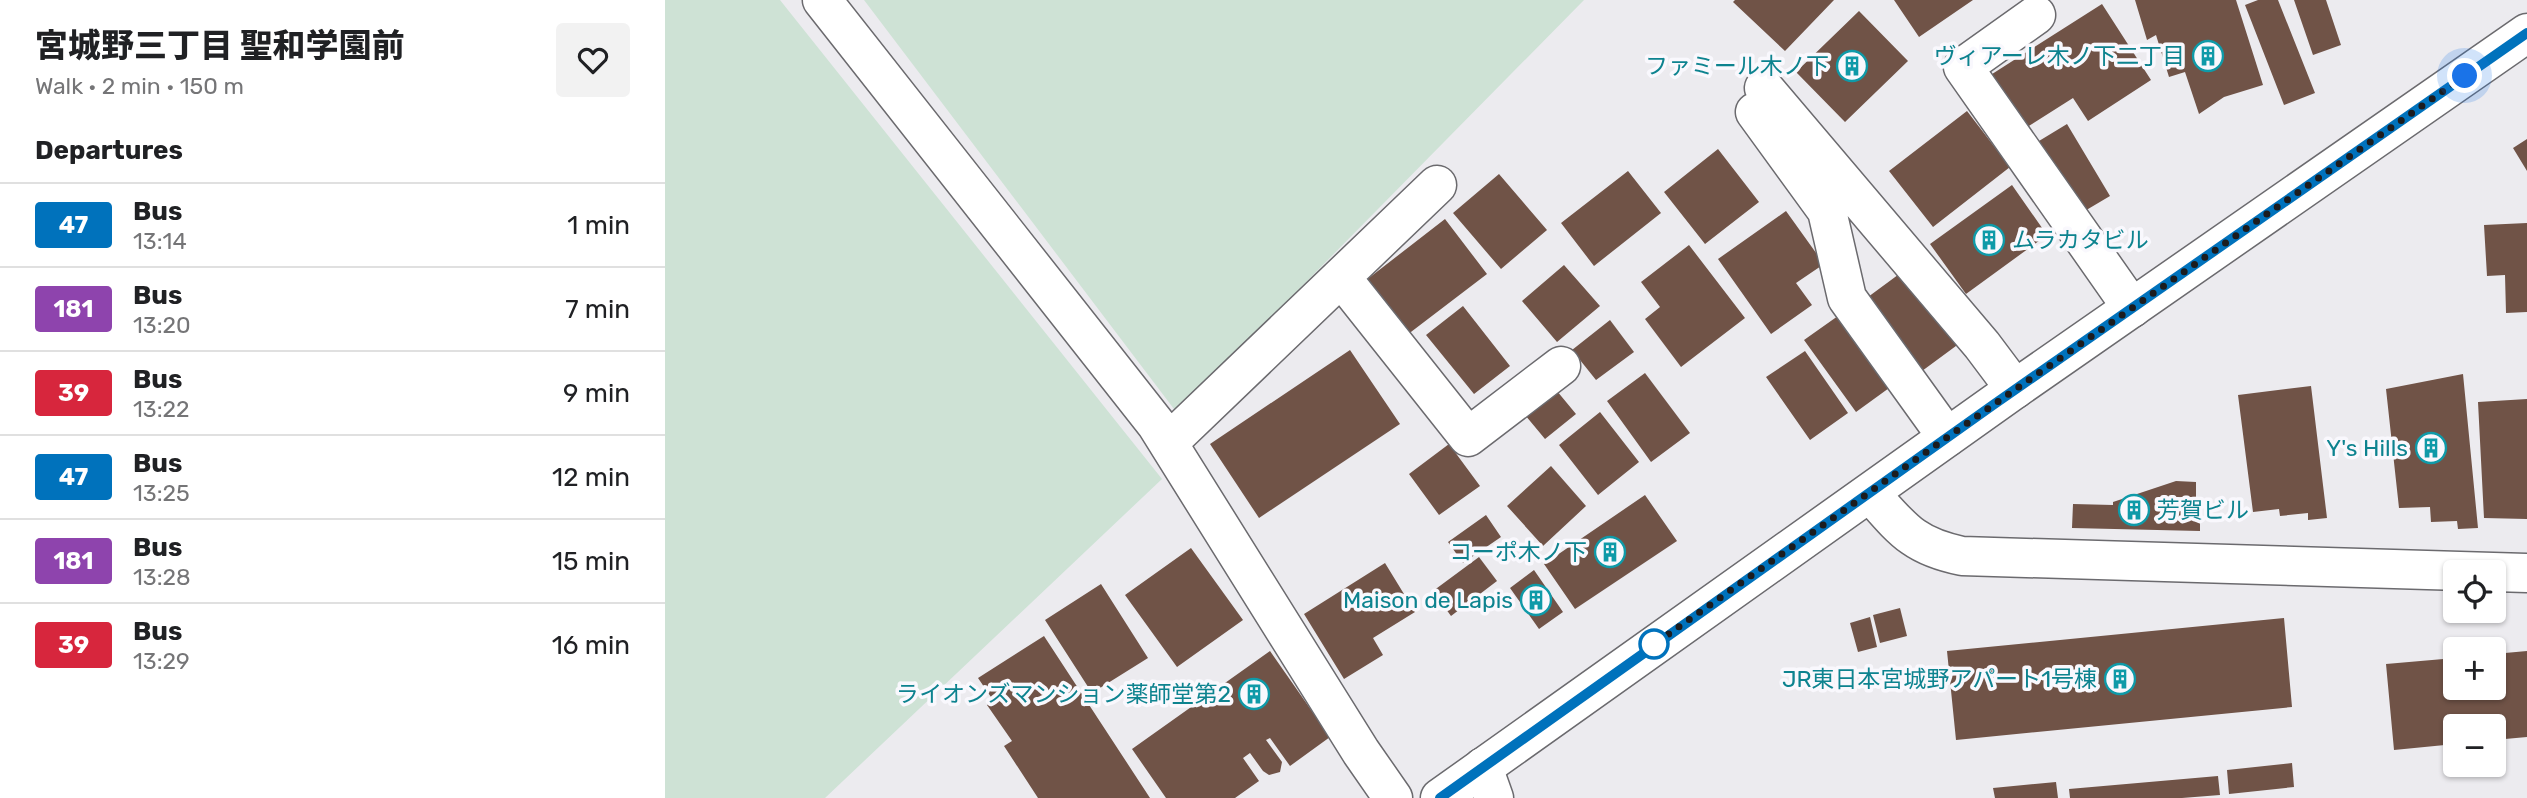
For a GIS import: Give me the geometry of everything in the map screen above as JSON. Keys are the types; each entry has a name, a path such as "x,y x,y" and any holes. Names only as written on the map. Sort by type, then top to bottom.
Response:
{"street":[{"path":"822,0 1147,413 1361,752 1394,798"},
{"path":"2036,15 1963,66 2132,308"},
{"path":"1440,798 1488,783 1947,437 2527,33"},
{"path":"1947,437 1847,298 1827,211 1758,98 1982,345 2015,389"},
{"path":"1168,443 1437,184"},
{"path":"1341,277 1468,437 1561,366"},
{"path":"1870,493 1912,538 1940,552 1962,556 2527,573"}],"green space":[{"path":"665,0 780,0 1162,479 825,798 665,798"},
{"path":"864,0 1584,0 1177,413"}],"building":[{"path":"1834,0 1785,51 1733,2"},
{"path":"1894,0 1973,0 1919,37"},
{"name":"ヴィアーレ木ノ下二丁目","path":"2135,0 2236,0 2263,85 2224,97 2199,114 2185,72 2169,77 2156,35 2147,40"},
{"path":"2258,0 2278,0 2315,93 2284,105 2245,5"},
{"path":"2294,0 2326,0 2341,45 2313,55"},
{"path":"2102,4 2151,80 2088,121 2073,98 2024,129 1989,76"},
{"name":"ファミール木ノ下","path":"1859,11 1908,61 1845,122 1796,72"},
{"path":"1967,111 2010,167 1933,227 1889,171"},
{"path":"2067,124 2110,196 2083,212 2039,141"},
{"path":"2527,139 2527,171 2513,148"},
{"path":"1718,149 1759,202 1705,244 1664,192"},
{"path":"1628,171 1661,213 1594,266 1561,223"},
{"path":"1499,174 1547,230 1501,269 1453,213"},
{"name":"ムラカタビル","path":"2012,185 2047,235 1966,294 1930,244"},
{"path":"1786,211 1824,264 1796,283 1812,305 1771,334 1718,259"},
{"path":"1445,219 1487,274 1407,335 1365,281"},
{"path":"2527,223 2527,312 2506,313 2505,275 2487,276 2484,225"},
{"path":"1689,245 1745,318 1681,367 1645,319 1660,307 1641,282"},
{"path":"1564,265 1600,306 1557,342 1522,301"},
{"path":"1906,269 1960,343 1922,371 1868,297"},
{"path":"1463,306 1510,366 1474,394 1426,335"},
{"path":"1845,311 1896,383 1856,412 1804,340"},
{"path":"1610,320 1634,352 1596,380 1572,350"},
{"path":"1350,350 1400,424 1259,518 1210,444"},
{"path":"1805,351 1848,413 1810,440 1766,377"},
{"path":"1645,373 1690,433 1651,462 1607,401"},
{"name":"Y's Hills","path":"2463,374 2478,528 2458,529 2457,521 2431,522 2430,507 2399,508 2386,389"},
{"path":"1552,385 1576,414 1545,439 1521,410"},
{"path":"2311,386 2327,518 2308,520 2308,513 2280,516 2279,509 2253,512 2238,395"},
{"path":"2527,399 2527,519 2484,518 2478,402"},
{"path":"1600,412 1639,462 1598,495 1559,445"},
{"path":"1449,444 1480,486 1439,515 1409,474"},
{"path":"1551,466 1586,506 1543,546 1507,506"},
{"name":"芳賀ビル","path":"2176,481 2196,482 2196,515 2200,515 2200,531 2072,528 2073,504 2113,505 2113,502"},
{"name":"コーポ木ノ下","path":"1645,495 1677,541 1575,609 1544,564"},
{"path":"1486,515 1501,537 1463,563 1448,542"},
{"path":"1191,548 1243,620 1177,667 1125,595"},
{"path":"1479,557 1497,581 1451,616 1433,591"},
{"path":"1385,563 1415,612 1373,638 1383,655 1344,679 1304,614"},
{"name":"Maison de Lapis","path":"1534,570 1563,612 1539,629 1510,588"},
{"path":"1101,584 1148,658 1092,693 1045,620"},
{"path":"1900,608 1907,636 1880,643 1873,615"},
{"path":"1870,617 1877,647 1858,652 1850,623"},
{"name":"JR東日本宮城野アパート1号棟","path":"2284,618 2292,707 1956,740 1947,651"},
{"path":"1044,636 1150,798 1038,798 1004,746 1012,741 987,705 993,700 978,678"},
{"name":"ライオンズマンション薬師堂第2","path":"1270,651 1330,737 1290,766 1270,738 1266,740 1282,762 1280,772 1269,775 1250,753 1243,758 1259,781 1235,798 1166,798 1132,749"},
{"path":"2527,651 2527,737 2506,739 2506,714 2443,714 2443,745 2394,750 2386,664 2443,659 2443,700 2506,700 2506,653"},
{"path":"2292,763 2294,787 2229,794 2227,770"},
{"path":"2218,776 2220,795 2182,798 2070,798 2069,789"},
{"path":"2056,782 2058,798 1995,798 1993,788"}],"bus line":[{"name":"47","path":"1440,798 1993,405 2527,33"}],"place":[{"name":"ヴィアーレ木ノ下二丁目","path":"2208,56"},
{"name":"ファミール木ノ下","path":"1852,66"},
{"name":"ムラカタビル","path":"1989,240"},
{"name":"Y's Hills","path":"2431,448"},
{"name":"芳賀ビル","path":"2134,510"},
{"name":"コーポ木ノ下","path":"1610,552"},
{"name":"Maison de Lapis","path":"1536,600"},
{"name":"JR東日本宮城野アパート1号棟","path":"2120,679"},
{"name":"ライオンズマンション薬師堂第2","path":"1254,694"}],"route":[{"path":"1654,644 1646,650 2465,76"}]}
